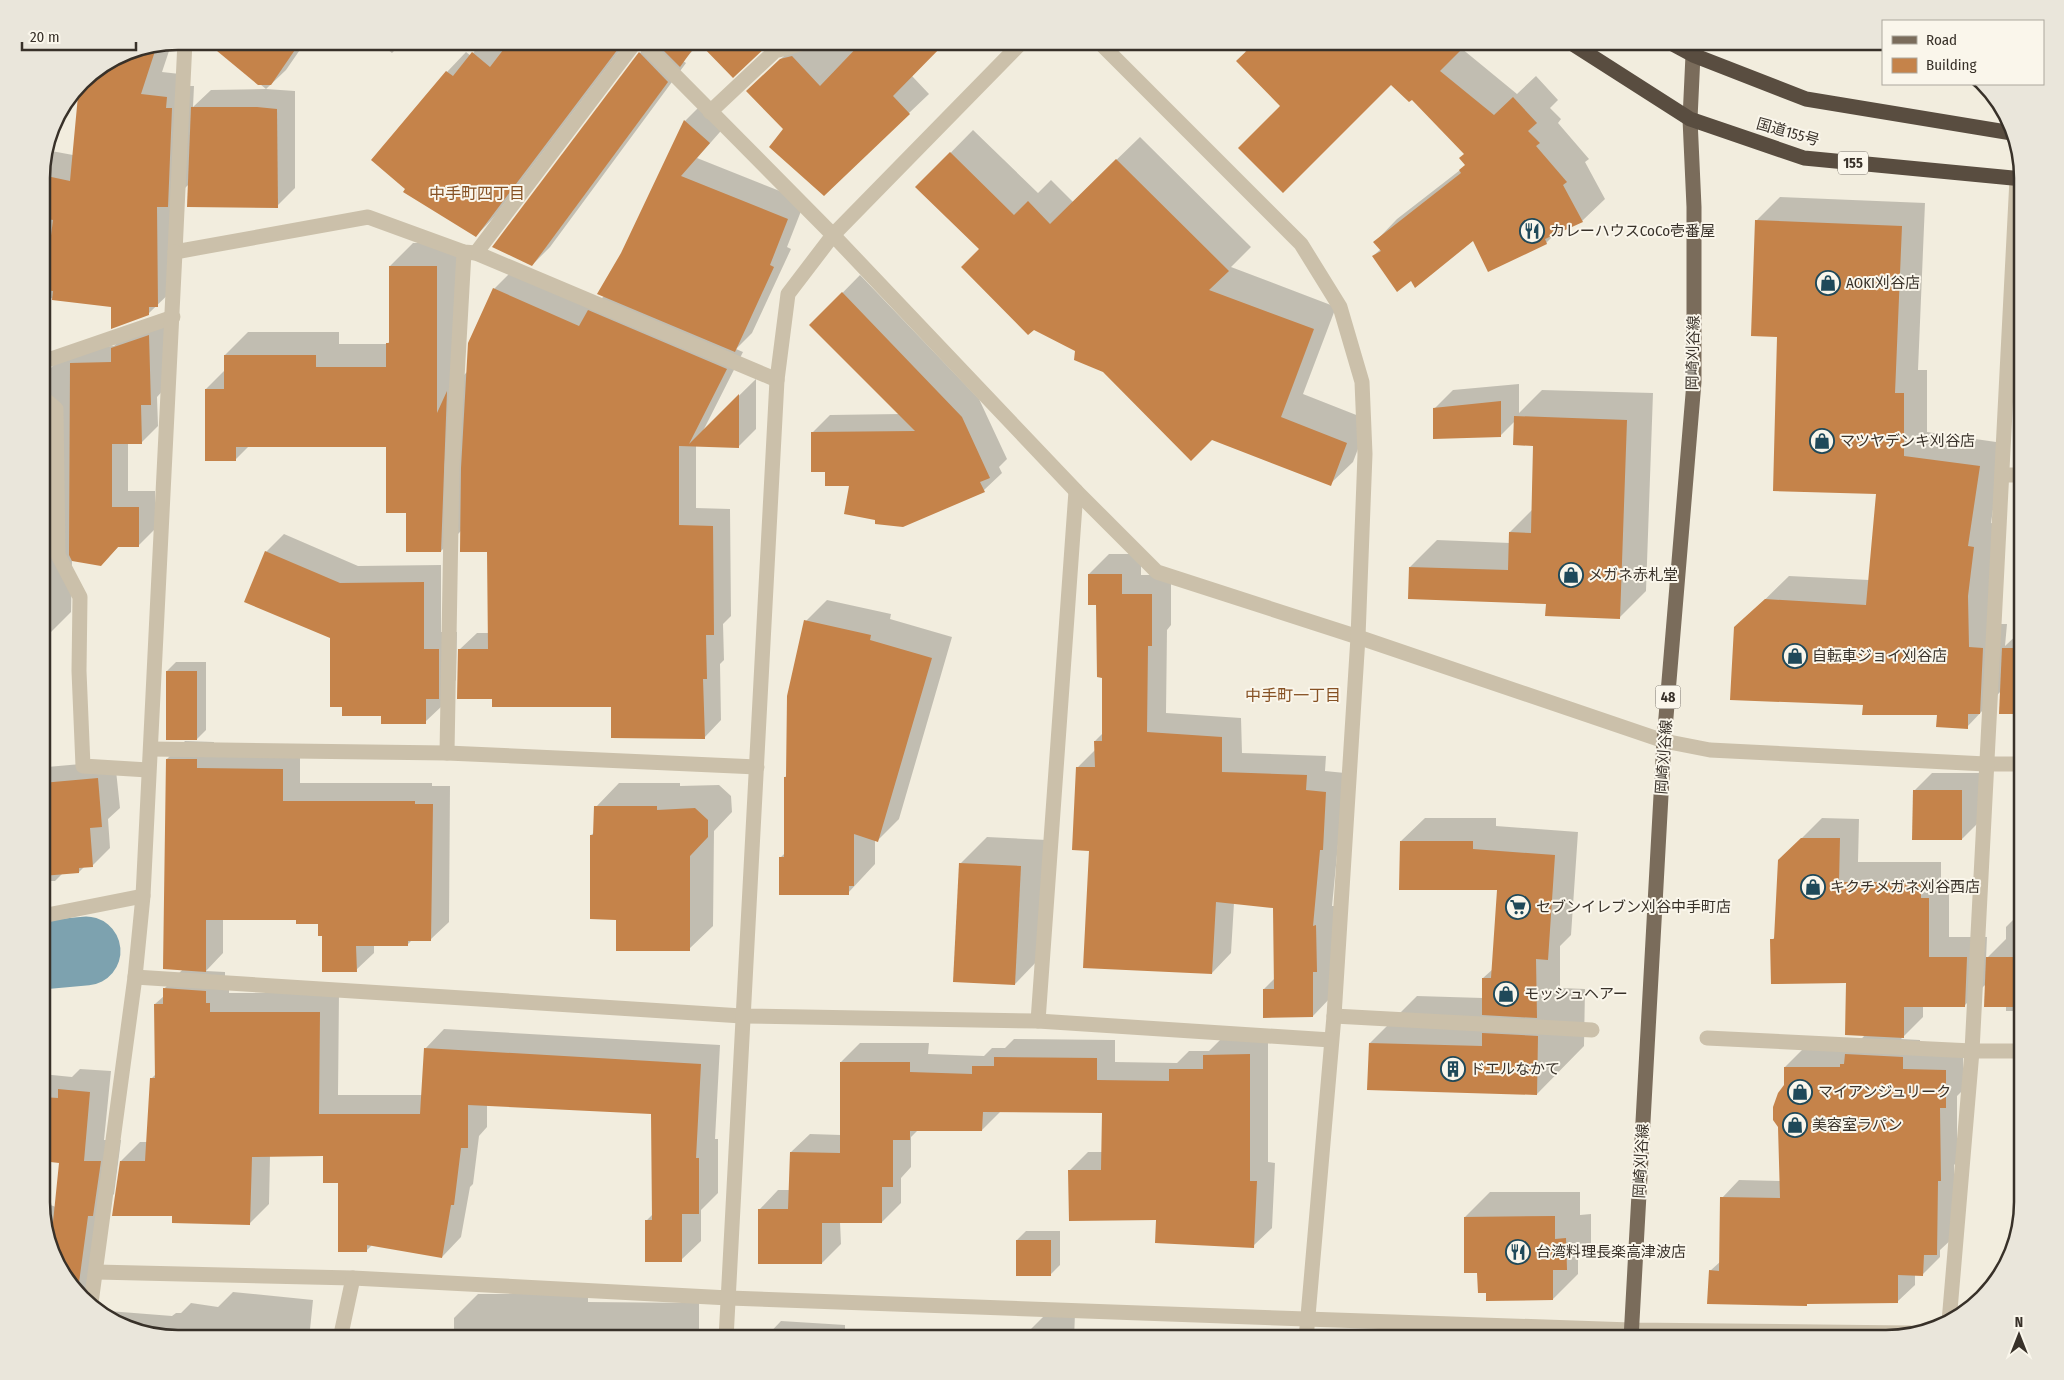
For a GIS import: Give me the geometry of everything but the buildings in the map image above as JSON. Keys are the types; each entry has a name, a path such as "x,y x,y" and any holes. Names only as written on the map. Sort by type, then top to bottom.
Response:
{"highway":[{"name":"国道155号","path":"1582,50 1690,119 1804,158 2014,178"},
{"path":"1684,50 1806,98 2005,133"}],"main road":[{"name":"岡崎刈谷線","path":"1631,1330 1664,741 1694,382 1694,207 1690,119 1694,55"}],"street":[{"path":"90,1296 96,1272 135,977 143,896 148,770 173,317 185,50"},
{"path":"447,753 452,468 470,252 629,50"},
{"path":"651,50 833,235 1076,491 1157,572 1358,637 1664,741 1710,750 2014,764"},
{"path":"710,112 775,51 779,50"},
{"path":"727,1330 742,1016 778,380 788,294 833,235 1014,50"},
{"path":"1107,50 1301,244 1340,307 1362,382 1365,454 1358,637 1334,1016 1306,1330"},
{"path":"175,252 368,217 470,252 778,380"},
{"path":"1950,1313 1972,1051 1986,764 2014,278"},
{"path":"50,359 173,317"},
{"path":"50,404 56,409 58,555 80,598 79,671 82,766 148,770"},
{"path":"2002,475 2014,475"},
{"path":"1038,1021 1076,491"},
{"path":"150,749 447,753 757,766"},
{"path":"50,914 143,896"},
{"path":"135,977 742,1016 1038,1021 1331,1040"},
{"path":"1334,1016 1592,1030"},
{"path":"1707,1038 1972,1051 2014,1050"},
{"path":"96,1272 354,1278 729,1298 1306,1319 1544,1330"},
{"path":"342,1330 354,1278"}],"waterway":[{"path":"50,954 86,951"}],"place":[{"name":"カレーハウスCoCo壱番屋","path":"1532,231"},
{"name":"AOKI刈谷店","path":"1828,283"},
{"name":"マツヤデンキ刈谷店","path":"1822,441"},
{"name":"メガネ赤札堂","path":"1571,575"},
{"name":"自転車ジョイ刈谷店","path":"1795,656"},
{"name":"キクチメガネ刈谷西店","path":"1813,887"},
{"name":"セブンイレブン刈谷中手町店","path":"1518,907"},
{"name":"モッシュヘアー","path":"1506,994"},
{"name":"ドエルなかて","path":"1453,1069"},
{"name":"マイアンジュリーク","path":"1800,1092"},
{"name":"美容室ラパン","path":"1795,1125"},
{"name":"台湾料理長楽高津波店","path":"1518,1252"}],"district":[{"name":"中手町四丁目","path":"477,193"},
{"name":"中手町一丁目","path":"1293,695"}]}
